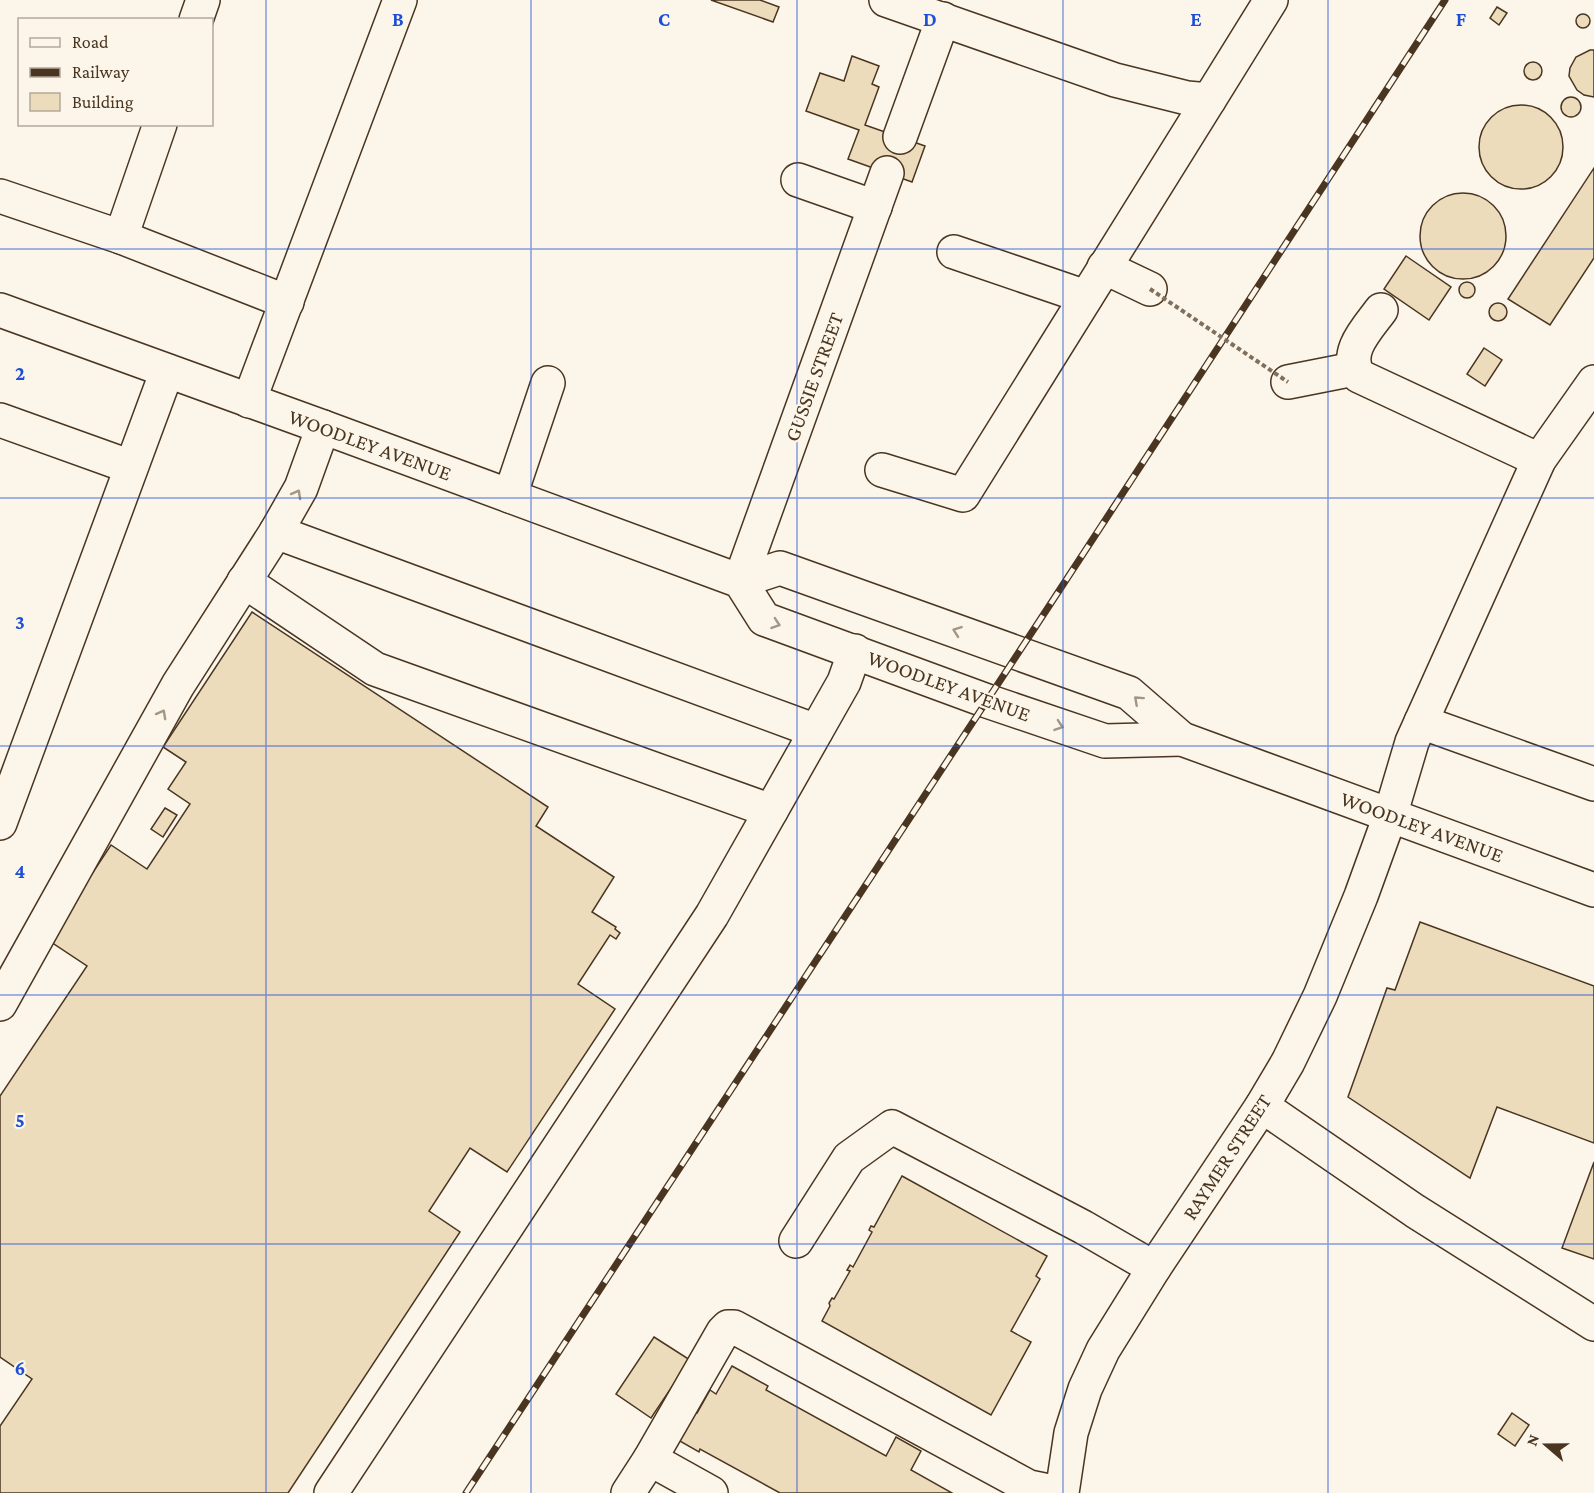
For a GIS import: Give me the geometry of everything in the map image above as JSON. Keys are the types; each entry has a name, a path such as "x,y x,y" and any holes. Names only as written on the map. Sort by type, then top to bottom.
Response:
{"main road":[{"path":"197,18 203,0"},
{"path":"249,401 400,0"},
{"path":"886,0 1115,80 1187,98 1209,100"},
{"path":"882,470 963,495 1270,0"},
{"path":"900,137 943,19"},
{"path":"121,237 159,126"},
{"name":"GUSSIE STREET","path":"740,581 887,173"},
{"path":"798,180 875,207"},
{"path":"0,196 121,237 287,302"},
{"path":"954,252 1086,297"},
{"path":"1104,267 1150,289"},
{"name":"WOODLEY AVENUE","path":"0,310 740,581 764,619 987,701 1105,741 1182,739"},
{"path":"1381,310 1352,355 1354,369 1359,376 1539,460"},
{"path":"1288,382 1354,369"},
{"path":"0,823 167,370"},
{"name":"RAYMER STREET","path":"1060,1493 1071,1433 1085,1389 1104,1350 1154,1268 1262,1106 1288,1062 1320,996 1361,896 1390,816 1412,742 1539,460 1594,381"},
{"path":"510,496 548,383"},
{"path":"0,420 131,467"},
{"path":"0,1004 178,685 276,532 301,488 323,427"},
{"path":"276,532 816,731"},
{"name":"WOODLEY AVENUE","path":"740,581 780,568 1056,666 1130,693 1182,739 1594,890"},
{"path":"244,581 375,669 771,811"},
{"path":"331,1493 712,915 844,682 855,651"},
{"path":"1421,722 1594,784"},
{"path":"1262,1106 1415,1211 1594,1324"},
{"path":"796,1241 849,1158 892,1127 1083,1227 1154,1268"},
{"path":"628,1493 651,1459 728,1327 734,1328 1029,1487 1060,1493"},
{"path":"651,1459 711,1493"}],"path":[{"path":"1150,289 1288,382"}],"building":[{"path":"711,0 760,0 779,7 773,22"},
{"path":"1497,7 1507,13 1499,25 1490,18"},
{"path":"1580,14 1586,14 1590,21 1586,28 1580,28 1576,24 1576,18"},
{"path":"1594,50 1594,97 1584,95 1577,90 1569,76 1570,68 1576,57"},
{"path":"852,56 879,66 872,84 879,87 865,125 925,146 912,182 848,159 859,130 806,111 820,73 844,81"},
{"path":"1533,62 1539,65 1542,71 1539,77 1533,80 1527,77 1524,71 1527,65"},
{"path":"1571,97 1578,100 1581,107 1578,114 1571,117 1564,114 1561,107 1564,100"},
{"path":"1521,105 1537,108 1551,117 1560,131 1563,147 1560,163 1551,177 1537,186 1521,189 1505,186 1491,177 1482,163 1479,147 1482,131 1491,117 1505,108"},
{"path":"1594,168 1594,258 1550,325 1508,299"},
{"path":"1463,193 1487,200 1499,212 1506,236 1499,260 1487,272 1463,279 1439,272 1427,260 1420,236 1427,212 1439,200"},
{"path":"1406,256 1451,287 1429,320 1384,289"},
{"path":"1464,282 1470,282 1475,290 1473,296 1464,298 1459,293 1459,287"},
{"path":"1498,303 1504,306 1507,312 1504,318 1498,321 1492,318 1489,312 1492,306"},
{"path":"1484,348 1502,360 1485,386 1467,374"},
{"path":"252,612 548,807 536,826 614,877 592,912 616,927 615,929 620,933 616,939 610,935 578,984 615,1009 507,1172 470,1148 429,1211 460,1232 288,1493 0,1493 0,1426 32,1379 0,1357 0,1096 87,966 48,940 111,845 147,869 190,804 168,789 186,762 163,747"},
{"path":"165,808 177,815 163,837 151,829"},
{"path":"1420,922 1594,986 1594,1143 1497,1107 1470,1178 1348,1097 1387,988 1395,990"},
{"path":"1594,1162 1594,1259 1562,1248"},
{"path":"902,1176 1047,1256 1036,1276 1040,1279 1011,1331 1031,1342 991,1415 822,1321 830,1306 829,1303 832,1298 834,1299 850,1271 847,1270 850,1265 853,1267 872,1232 869,1230 871,1226 874,1227"},
{"path":"654,1337 690,1360 651,1418 616,1394"},
{"path":"732,1366 768,1386 766,1390 886,1456 896,1437 921,1451 911,1470 952,1493 780,1493 700,1449 699,1452 678,1440 710,1390 716,1394"},
{"path":"1512,1413 1529,1425 1515,1446 1498,1434"}],"railway":[{"path":"466,1493 1445,0"}]}
